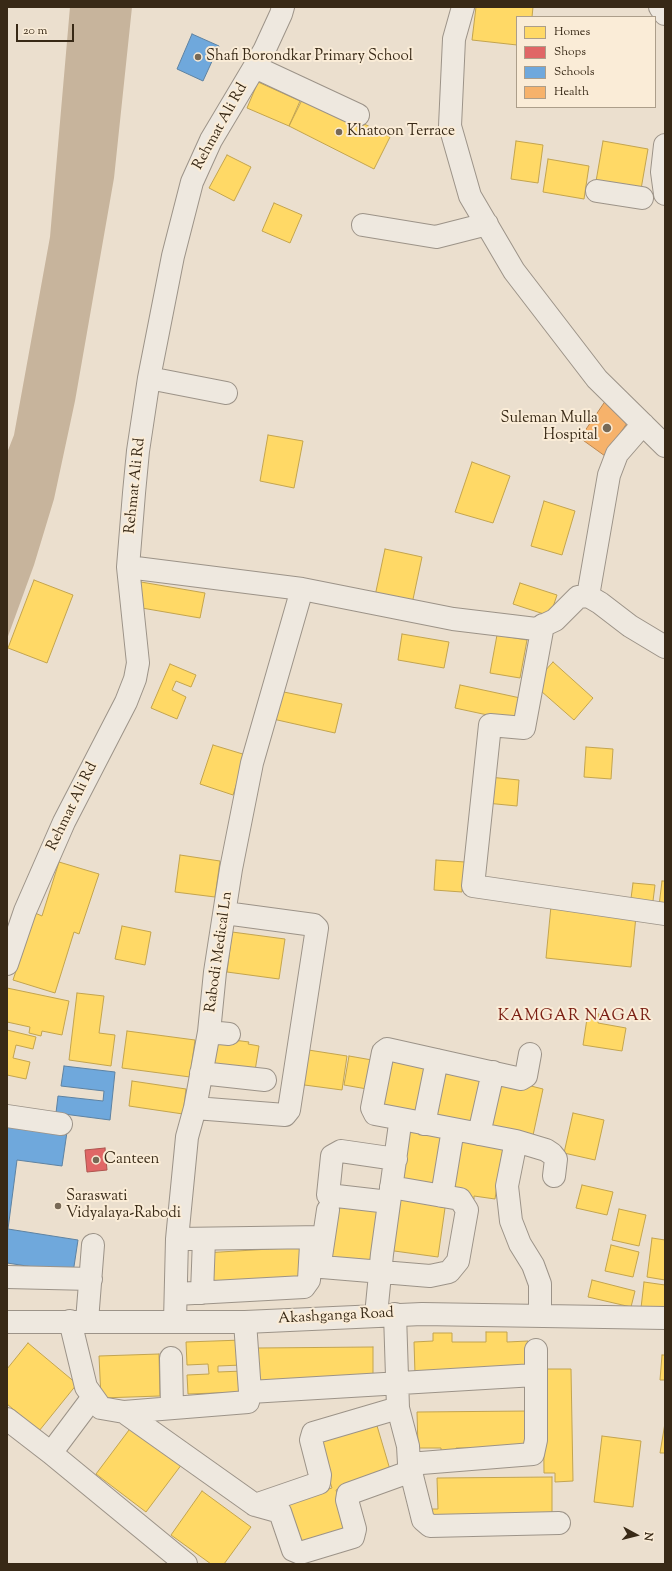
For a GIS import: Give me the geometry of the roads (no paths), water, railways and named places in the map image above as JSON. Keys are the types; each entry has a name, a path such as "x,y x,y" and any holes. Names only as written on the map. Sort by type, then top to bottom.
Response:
{"street":[{"name":"Rehmat Ali Rd","path":"7,964 25,911 64,822 126,702 135,679 138,663 128,567 138,451 149,378 173,256 192,182 211,140 267,45 283,7"},
{"path":"463,7 454,39 450,126 470,196 514,271 593,373 665,446"},
{"path":"660,7 665,14"},
{"path":"255,67 358,115"},
{"path":"665,145 662,172 665,194"},
{"path":"597,191 642,198"},
{"path":"363,225 436,237 486,224"},
{"path":"149,378 226,393"},
{"path":"588,596 609,475 617,454 643,424"},
{"path":"128,567 302,589 453,619 536,629 555,620 578,597 588,596 600,603 630,626 665,647"},
{"name":"Rabodi Medical Ln","path":"174,1321 177,1239 187,1137 195,1108 201,1073 219,1033 225,913 231,869 252,763 302,589"},
{"path":"543,625 524,728 490,725 473,886 665,914"},
{"path":"195,1108 285,1115 289,1110 317,928 314,925 225,913"},
{"path":"530,1054 526,1076 521,1079 387,1049 383,1052 372,1108 375,1114 516,1141 552,1154 556,1159 554,1176"},
{"path":"415,1122 437,1060"},
{"path":"479,1134 493,1072"},
{"path":"201,1073 265,1080"},
{"path":"7,1116 61,1124"},
{"path":"415,1122 400,1124 381,1272 397,1384 398,1408 408,1446 409,1468 423,1520 430,1526 559,1523"},
{"path":"442,1196 454,1129"},
{"path":"516,1141 507,1186 511,1221 520,1244 533,1265 540,1284 540,1316"},
{"path":"318,1237 320,1262 322,1267 430,1276 448,1272 458,1261 467,1210 460,1199 442,1196 328,1195 332,1156 341,1151 396,1159"},
{"path":"176,1294 304,1287 309,1280 318,1237 328,1210"},
{"path":"177,1239 318,1237"},
{"path":"202,1293 204,1239"},
{"path":"93,1245 91,1279 78,1321 86,1387 101,1408 124,1412 248,1402 250,1392 245,1322"},
{"path":"7,1277 91,1279"},
{"name":"Akashganga Road","path":"7,1322 245,1322 386,1315 665,1318"},
{"path":"124,1412 255,1505 280,1512 293,1550 300,1554 353,1537 355,1529 347,1500 348,1494 409,1468 533,1454 536,1440 536,1350"},
{"path":"171,1358 172,1408"},
{"path":"250,1392 535,1375"},
{"path":"51,1453 93,1396"},
{"path":"255,1505 319,1482 320,1475 311,1440 313,1433 398,1408"},
{"path":"7,1419 51,1453 186,1564"}],"place":[{"name":"Shafi Borondkar Primary School","path":"198,57"},
{"name":"Khatoon Terrace","path":"339,132"},
{"name":"Suleman Mulla Hospital","path":"607,428"},
{"name":"Canteen","path":"96,1160"},
{"name":"Saraswati Vidyalaya-Rabodi","path":"58,1206"}],"district":[{"name":"KAMGAR NAGAR","path":"575,1017"}]}
